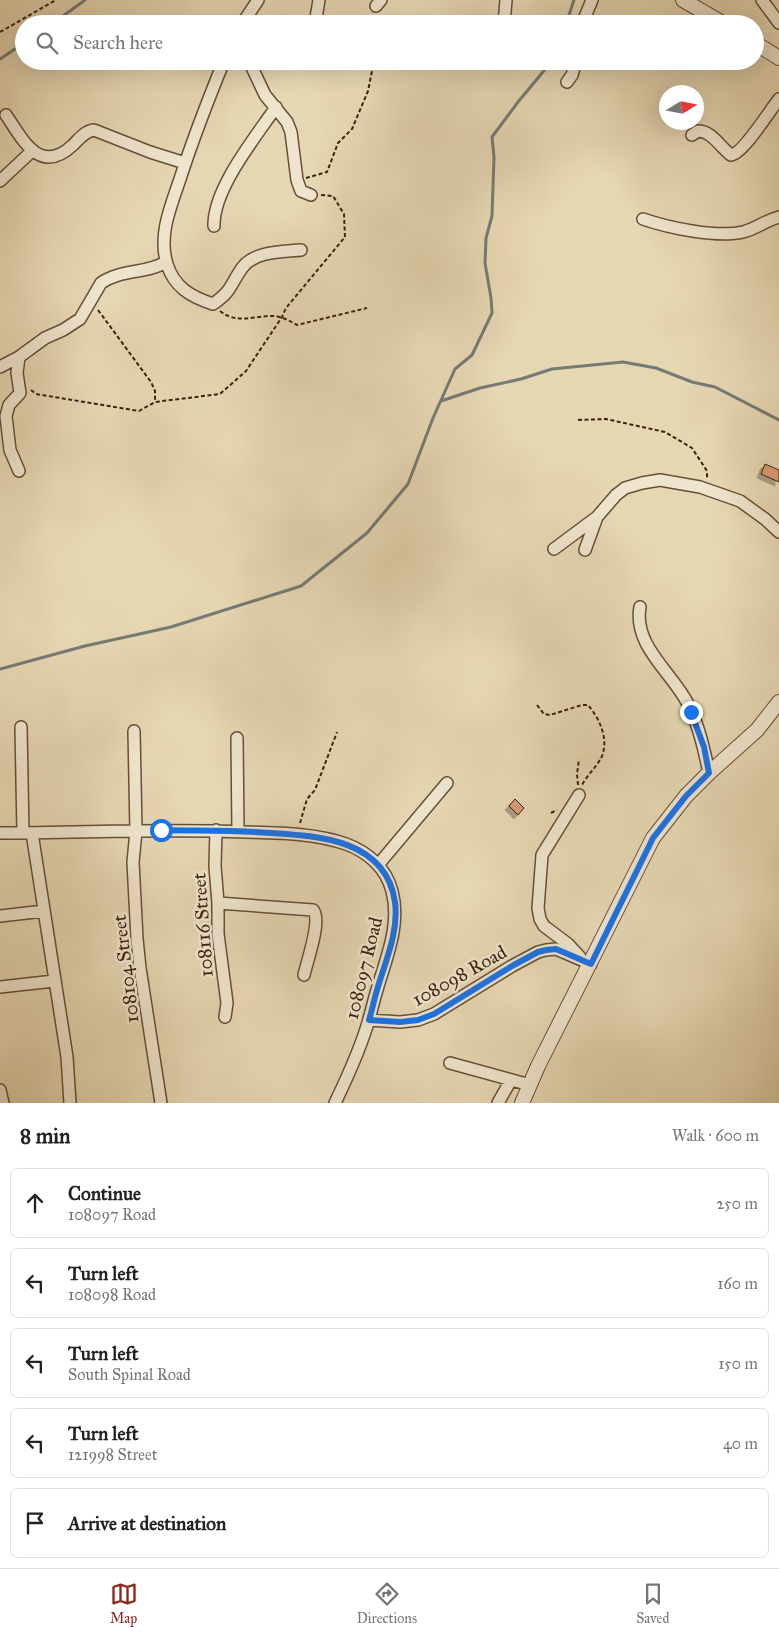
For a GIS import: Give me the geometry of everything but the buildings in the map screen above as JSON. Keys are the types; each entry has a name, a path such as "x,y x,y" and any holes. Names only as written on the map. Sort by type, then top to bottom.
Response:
{"street":[{"path":"248,15 258,0"},
{"path":"316,15 319,0"},
{"path":"505,15 506,0"},
{"path":"586,15 592,0"},
{"path":"683,0 709,15"},
{"path":"762,0 778,20"},
{"path":"764,49 779,58"},
{"path":"220,70 196,130 168,216 164,243 166,262 174,280 181,289 195,298 213,304 225,296 246,263 267,254 301,250"},
{"path":"253,70 265,95 287,122 291,132 296,180 301,192 311,195"},
{"path":"567,82 573,70"},
{"path":"692,136 698,131 708,133 727,152 735,155 744,147 779,99"},
{"path":"214,226 216,205 236,166 276,107"},
{"path":"6,115 32,151 38,156 45,158 68,150 86,132 94,130 150,152 185,163"},
{"path":"0,181 32,151"},
{"path":"644,219 673,228 729,233 747,231 779,217"},
{"path":"0,366 19,357 45,338 63,330 80,319 101,283 105,280 129,272 157,268 166,262"},
{"path":"19,357 17,373 20,393 9,404 6,416 10,450 19,471"},
{"path":"554,549 597,517 616,495 625,488 660,480 709,490 740,501 779,532"},
{"path":"585,550 597,517"},
{"path":"640,607 638,619 643,636 654,656 687,702 704,747 709,773"},
{"path":"522,1103 586,962 653,838 686,796 757,730 779,702"},
{"path":"20,727 27,833 44,911 68,1066 70,1103"},
{"name":"108104 Street","path":"134,731 136,831 133,862 136,939 161,1103"},
{"path":"237,738 238,831"},
{"path":"378,865 447,783"},
{"path":"581,789 542,855 538,908 544,926 576,951 586,962"},
{"name":"108116 Street","path":"216,830 215,866 218,934 227,1004 224,1017"},
{"name":"108097 Road","path":"0,833 238,831 323,837 348,844 366,854 385,873 392,889 395,903 395,925 369,1020 352,1067 335,1103"},
{"path":"218,903 313,910 316,914 316,923 304,976"},
{"path":"0,916 44,911"},
{"name":"108098 Road","path":"369,1020 400,1022 418,1020 434,1014 538,952 556,949 586,962"},
{"path":"0,987 54,981"},
{"path":"450,1063 530,1085"},
{"path":"498,1103 511,1080"},
{"path":"0,1090 3,1103"}],"path":[{"path":"30,15 56,0"},
{"path":"0,32 15,23"},
{"path":"296,180 327,172 338,143 352,129 368,91 372,70"},
{"path":"19,382 36,394 139,411 155,402 220,394 246,371 291,301 345,237 344,214 333,196 311,195"},
{"path":"92,301 152,382 155,391 155,402"},
{"path":"213,304 228,318 273,316 282,317 297,325 367,308"},
{"path":"578,420 606,419 665,432 692,448 706,471 709,490"},
{"path":"538,706 544,714 550,714 588,705 596,715 602,727 604,742 602,755 581,789 578,785 577,774 579,759"},
{"path":"296,835 307,799 315,790 337,732"}],"waterway":[{"path":"64,15 85,0"},
{"path":"569,15 574,0"},
{"path":"0,59 15,49"},
{"path":"0,669 85,646 171,627 301,586 367,533 408,484 433,418 455,369 472,355 492,313 485,263 486,238 492,216 494,157 492,137 545,70"},
{"path":"441,401 480,388 521,379 552,369 623,362 656,368 692,382 715,387 779,420"}],"route":[{"path":"161,830 216,830 323,837 348,844 366,854 385,873 392,889 395,903 395,925 390,948 369,1020 400,1022 418,1020 434,1014 538,952 556,949 591,964 653,838 686,796 709,773 704,747 691,712"}]}
